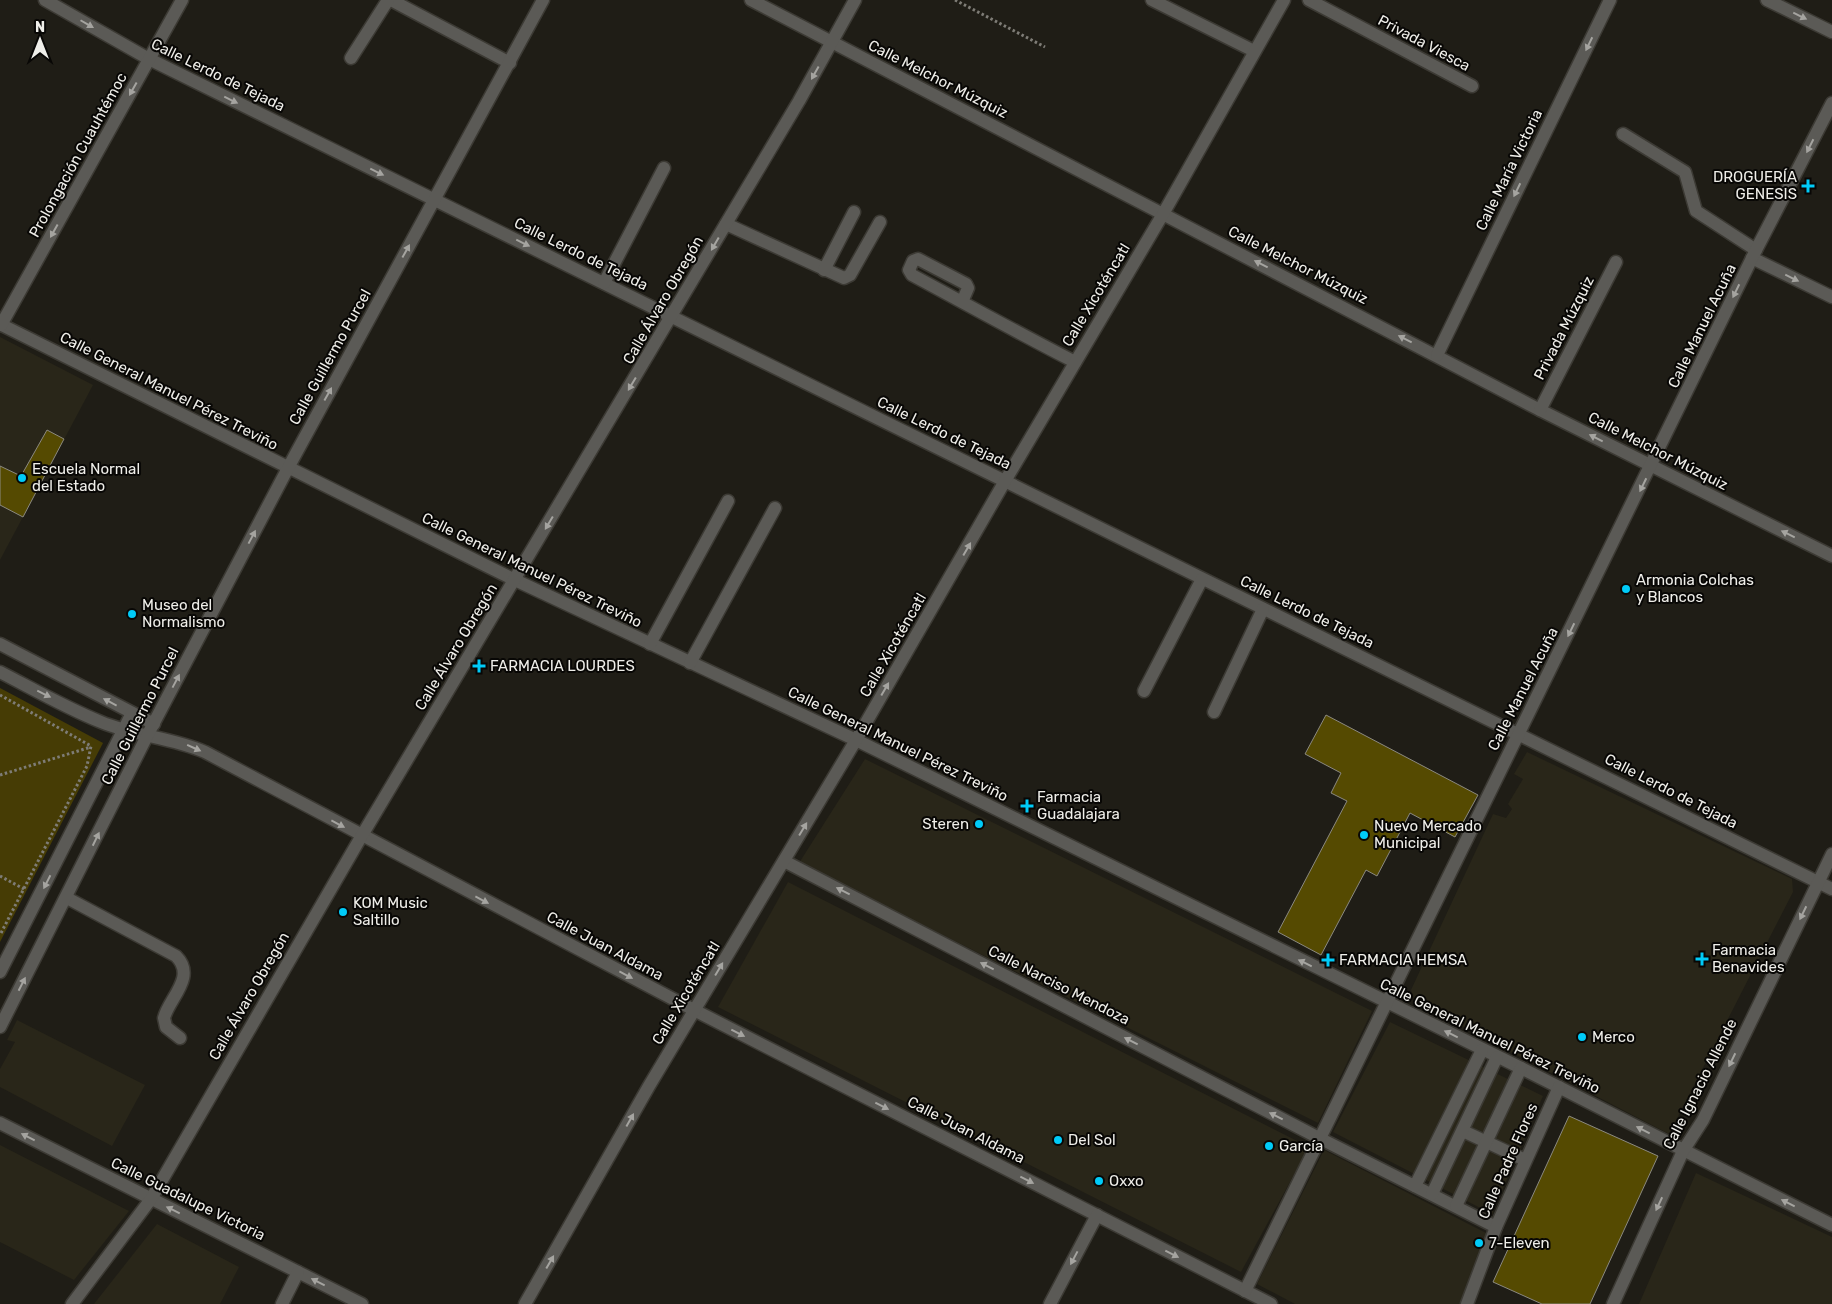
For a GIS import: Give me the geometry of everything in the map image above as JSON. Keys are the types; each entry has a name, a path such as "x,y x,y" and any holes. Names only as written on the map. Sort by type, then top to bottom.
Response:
{"street":[{"name":"Calle Lerdo de Tejada","path":"45,0 149,59 1832,889"},
{"name":"Prolongación Cuauhtémoc","path":"1,325 182,0"},
{"path":"351,58 390,0 510,63"},
{"name":"Calle Guillermo Purcel","path":"0,1027 67,898 147,736 288,468 543,0"},
{"name":"Calle Melchor Múzquiz","path":"751,0 1540,410 1832,556"},
{"name":"Calle Álvaro Obregón","path":"72,1304 151,1199 361,837 672,317 832,43 855,0"},
{"path":"1152,0 1254,51"},
{"name":"Calle Xicoténcatl","path":"525,1304 649,1086 856,740 1005,481 1163,214 1284,0"},
{"name":"Privada Viesca","path":"1309,0 1472,86"},
{"name":"Calle María Victoria","path":"1437,355 1610,0"},
{"path":"1767,0 1832,32"},
{"name":"Calle Manuel Acuña","path":"1245,1291 1652,466 1754,254 1832,103"},
{"path":"1623,134 1680,167 1688,176 1696,210 1754,254 1832,297"},
{"path":"604,283 664,168"},
{"path":"824,270 854,212"},
{"path":"726,224 841,278 847,277 880,222"},
{"name":"Privada Múzquiz","path":"1540,410 1616,262"},
{"path":"962,302 1075,362"},
{"name":"Calle General Manuel Pérez Treviño","path":"1,325 515,580 856,740 1521,1068 1832,1225"},
{"path":"650,644 728,501"},
{"path":"690,663 774,508"},
{"path":"1144,691 1202,579"},
{"path":"1214,712 1263,609"},
{"path":"0,644 154,724"},
{"name":"Calle Juan Aldama","path":"0,672 101,722 147,736 187,744 205,752 361,837 694,1010 1271,1304"},
{"name":"Calle Guillermo Purcel","path":"0,972 132,713"},
{"name":"Calle Ignacio Allende","path":"1613,1304 1683,1151 1703,1120 1832,854"},
{"name":"Calle Narciso Mendoza","path":"784,861 1319,1138 1496,1227"},
{"path":"67,898 176,956 181,962 184,968 182,982 164,1018 166,1027 180,1038"},
{"path":"1415,1186 1482,1050"},
{"path":"1432,1194 1497,1057"},
{"path":"1456,1206 1521,1068"},
{"name":"Calle Padre Flores","path":"1467,1304 1496,1227 1559,1087"},
{"name":"Calle Guadalupe Victoria","path":"0,1123 362,1304"},
{"path":"1463,1131 1525,1160"},
{"path":"1050,1304 1097,1215"},
{"path":"282,1304 298,1272"}],"path":[{"path":"955,0 1045,47"},
{"path":"0,696 91,746"},
{"path":"0,775 91,746"},
{"path":"0,935 87,766 91,746"},
{"path":"0,876 39,897"}],"shaded area":[{"name":"Escuela Normal del Estado","path":"0,337 93,385 0,560"},
{"path":"0,688 103,743 0,942"},
{"path":"1527,752 1792,879 1793,892 1669,1134 1415,1002 1411,990 1493,814 1506,818 1512,809 1508,804 1523,779 1514,774"},
{"path":"865,759 1372,1011 1318,1123 799,863"},
{"path":"788,882 1309,1147 1241,1272 718,1007"},
{"path":"17,1020 145,1085 112,1146 0,1087 0,1069 15,1042 7,1040"},
{"path":"1390,1022 1543,1096 1492,1214 1333,1132"},
{"path":"0,1145 129,1211 74,1280 0,1242"},
{"path":"1324,1150 1488,1234 1461,1304 1295,1304 1257,1284"},
{"path":"1696,1173 1832,1237 1832,1304 1639,1304"},
{"path":"157,1224 239,1267 220,1304 94,1304"}],"building":[{"path":"47,430 64,439 23,517 0,505 0,466 21,476"},
{"name":"Nuevo Mercado Municipal","path":"1326,715 1478,795 1455,837 1410,813 1377,876 1366,870 1321,955 1278,932 1347,801 1331,793 1341,773 1305,754"},
{"path":"1569,1116 1658,1156 1590,1304 1542,1304 1493,1282"}],"place":[{"name":"DROGUERÍA GENESIS","path":"1808,186"},
{"name":"Escuela Normal del Estado","path":"22,478"},
{"name":"Armonia Colchas y Blancos","path":"1626,589"},
{"name":"Museo del Normalismo","path":"132,614"},
{"name":"FARMACIA LOURDES","path":"479,666"},
{"name":"Farmacia Guadalajara","path":"1027,806"},
{"name":"Steren","path":"979,824"},
{"name":"Nuevo Mercado Municipal","path":"1364,835"},
{"name":"KOM Music Saltillo","path":"343,912"},
{"name":"Farmacia Benavides","path":"1702,959"},
{"name":"FARMACIA HEMSA","path":"1328,960"},
{"name":"Merco","path":"1582,1037"},
{"name":"Del Sol","path":"1058,1140"},
{"name":"García","path":"1269,1146"},
{"name":"Oxxo","path":"1099,1181"},
{"name":"7-Eleven","path":"1479,1243"}]}
